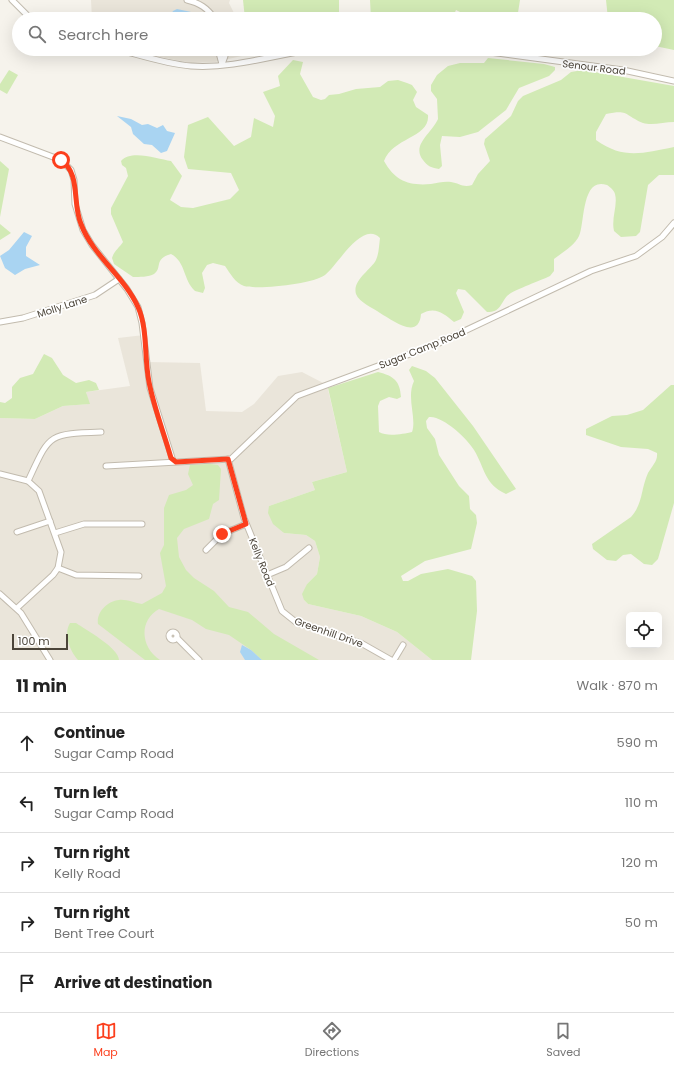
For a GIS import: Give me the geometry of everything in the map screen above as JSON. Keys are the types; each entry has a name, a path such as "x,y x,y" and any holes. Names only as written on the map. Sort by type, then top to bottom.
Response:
{"street":[{"path":"12,0 24,12"},
{"path":"187,0 197,1 209,12"},
{"path":"145,56 182,65 200,66 272,56"},
{"path":"220,56 222,64"},
{"path":"222,64 225,56"},
{"name":"Senour Road","path":"519,56 623,70 674,81"},
{"path":"0,137 54,157 69,166 74,180 77,215 83,230 92,245 135,301 141,314 150,388 173,461"},
{"name":"Sugar Camp Road","path":"228,459 234,457 297,396 437,344 591,272 636,256 662,237 674,223"},
{"name":"Molly Lane","path":"0,322 24,318 95,295 119,279"},
{"path":"28,481 43,449 53,438 67,434 101,432"},
{"path":"106,466 228,459"},
{"name":"Kelly Road","path":"228,459 246,524 275,596"},
{"path":"0,474 28,481 36,486 42,494 61,552 58,568 44,584 16,608"},
{"path":"17,532 50,521"},
{"path":"55,533 84,524 142,524"},
{"path":"206,550 222,534 246,524"},
{"path":"267,575 286,567 309,548"},
{"path":"58,568 76,575 139,576"},
{"path":"0,594 16,608 50,660"},
{"name":"Greenhill Drive","path":"275,596 282,611 290,619 303,625 361,643 392,660"},
{"path":"177,638 200,660"},
{"path":"392,660 403,645"}],"shaded area":[{"path":"91,0 230,0 229,3 234,12 92,12"},
{"path":"156,56 242,56 215,62 191,63"},
{"path":"144,335 147,362 200,363 206,411 242,412 254,404 278,376 302,372 327,385 347,472 312,482 315,490 269,506 284,533 306,535 315,541 320,557 317,574 307,584 304,600 308,604 361,616 397,632 432,660 0,660 0,418 35,419 63,406 89,404 86,392 130,386 118,338"}],"green space":[{"path":"243,0 339,0 339,12 244,12"},
{"path":"370,0 520,0 518,12 460,12 456,10 455,12 371,12"},
{"path":"606,0 674,0 674,50 662,47 662,12 607,12"},
{"path":"488,58 544,64 555,67 555,70 549,76 519,88 506,110 478,132 460,137 442,136 440,145 442,166 439,169 426,164 420,155 419,149 438,119 437,99 431,91 431,85 437,75 448,66 460,63 484,63"},
{"path":"293,60 303,62 300,74 313,97 321,100 325,99 329,95 356,89 380,87 388,81 398,80 412,85 417,92 413,100 416,107 428,115 427,123 423,129 395,147 384,161 388,168 398,178 409,183 416,184 448,182 464,186 472,185 478,174 490,161 484,144 485,139 511,116 518,101 523,96 561,80 571,72 583,70 674,86 674,122 647,124 619,112 606,114 596,132 596,140 606,146 625,153 643,153 674,147 674,175 659,175 648,185 640,232 636,236 621,237 614,231 613,221 616,199 613,190 607,185 599,184 592,187 588,194 579,236 571,246 554,259 554,271 550,276 510,294 498,309 492,312 487,312 465,290 458,289 456,293 464,312 461,319 454,322 442,313 431,311 421,314 419,322 415,326 404,326 391,320 360,300 356,294 357,284 374,264 378,252 380,238 373,234 366,235 358,239 325,275 309,281 273,287 251,287 241,285 235,280 225,266 213,263 207,265 202,273 205,288 203,293 195,291 188,282 182,266 176,257 171,254 162,258 157,272 147,276 133,277 114,264 112,258 115,251 123,242 111,214 111,208 128,176 126,168 122,165 121,161 125,157 138,155 171,161 182,176 170,200 181,207 193,208 230,199 239,190 231,173 188,169 184,157 188,125 208,117 234,146 251,137 254,118 273,127 275,116 263,92 280,86 278,76"},
{"path":"9,70 18,75 7,94 0,90 0,84"},
{"path":"0,161 9,169 0,217"},
{"path":"0,224 11,233 0,240"},
{"path":"44,354 52,358 63,375 76,383 89,380 96,383 99,390 86,392 90,404 63,406 35,419 0,418 0,402 5,403 12,398 12,387 20,378 33,374"},
{"path":"412,366 426,371 435,378 473,426 516,489 506,494 499,490 489,480 471,445 454,429 441,420 434,417 429,417 426,421 427,428 435,439 439,455 459,486 469,496 470,509 476,515 477,523 471,549 425,561 401,576 403,581 408,581 421,574 448,569 472,576 476,581 477,611 471,660 432,660 397,632 361,616 308,604 304,600 302,594 307,584 317,574 320,557 315,541 306,535 284,533 273,524 268,513 269,506 315,490 312,482 347,472 328,388 378,372 392,377 398,383 401,397 397,399 389,397 380,401 378,406 379,432 382,434 391,435 412,432 413,421 411,394 414,381 409,370"},
{"path":"671,385 674,385 674,503 658,559 652,565 644,564 631,554 623,555 616,561 607,560 593,549 592,544 631,517 635,512 640,501 648,473 657,459 657,453 648,449 621,447 586,435 586,429 612,416 627,415 643,410"},
{"path":"190,465 218,465 221,469 219,500 213,504 209,519 184,529 177,538 179,557 186,570 194,578 214,591 229,607 248,612 274,634 319,660 262,660 251,650 229,635 206,629 192,620 159,609 152,614 148,620 144,634 153,655 160,660 145,660 98,624 99,616 103,608 110,603 122,600 142,604 162,593 166,586 160,553 164,545 164,508 169,495 186,490 193,485 188,474"},
{"path":"70,623 76,623 108,645 118,655 119,660 78,660 72,652 68,642 67,632"}],"water":[{"path":"177,9 191,12 172,12"},
{"path":"117,116 131,119 142,125 148,124 157,128 163,125 167,131 175,133 167,151 161,153 152,145 144,144 133,134 131,127"},
{"path":"24,232 32,236 26,247 26,256 40,265 25,269 15,275 5,268 0,256 9,250"},
{"path":"242,645 251,650 262,660 245,660 240,652"}],"route":[{"path":"61,160 69,166 73,173 77,215 87,237 127,289 141,314 150,388 171,458 176,462 228,459 246,524 222,534"}]}
